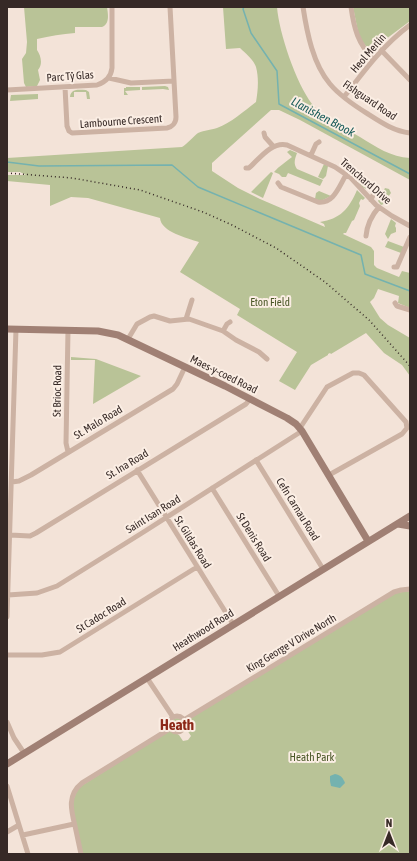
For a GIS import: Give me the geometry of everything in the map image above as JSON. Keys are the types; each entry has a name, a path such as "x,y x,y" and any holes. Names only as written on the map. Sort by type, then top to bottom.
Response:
{"street":[{"name":"Parc Tŷ Glas","path":"7,90 97,85 106,81 109,78 112,68 112,7"},
{"name":"Lambourne Crescent","path":"65,87 67,126 69,131 74,134 170,128 176,120 170,7"},
{"name":"Fishguard Road","path":"303,7 310,40 319,67 330,85 344,97 384,124 394,129 410,133"},
{"path":"351,7 357,35 365,50 374,59"},
{"name":"Heol Merlin","path":"344,97 381,50 410,25"},
{"path":"381,50 410,80"},
{"path":"109,78 131,83 174,81"},
{"path":"246,168 249,168 273,146 265,137 264,133"},
{"path":"311,155 316,144 319,142"},
{"name":"Trenchard Drive","path":"273,146 283,144 329,163 346,175 379,207 410,226"},
{"path":"278,183 281,187 314,201 323,203 333,197 346,175"},
{"path":"371,200 375,190"},
{"path":"366,236 367,229 373,215 379,207"},
{"path":"394,267 397,267 410,237"},
{"path":"186,319 192,300"},
{"path":"395,303 397,306 410,310"},
{"path":"128,339 137,324 150,317 154,316 170,320 186,319 223,331 267,358"},
{"path":"223,331 230,322"},
{"name":"Maes-y-coed Road","path":"7,329 68,330 104,332 118,335 287,418 301,429 368,541"},
{"path":"7,617 16,330"},
{"name":"St Brioc Road","path":"68,330 66,443 68,452"},
{"name":"St. Malo Road","path":"12,482 15,483 31,475 173,389 185,367"},
{"path":"301,429 326,387 349,374 356,372 362,374 406,422 407,426 405,431 329,475"},
{"name":"St. Ina Road","path":"10,535 32,535 246,404 250,399"},
{"name":"Saint Isan Road","path":"8,595 31,594 51,589 167,518 301,429"},
{"path":"7,434 13,434"},
{"name":"Cefn Carnau Road","path":"256,460 323,569"},
{"name":"St. Gildas Road","path":"137,470 233,624"},
{"name":"St Denis Road","path":"212,488 279,596"},
{"name":"Heathwood Road","path":"7,764 410,516"},
{"path":"398,524 410,526"},
{"name":"St Cadoc Road","path":"7,655 42,655 60,652 197,567"},
{"name":"King George V Drive North","path":"184,720 394,592 410,589"},
{"path":"147,678 173,717"},
{"path":"171,728 177,731 182,730 184,726 184,720 178,716 173,717"},
{"path":"171,728 170,723 173,717"},
{"path":"7,722 14,738 24,753"},
{"path":"81,854 71,811 73,793 79,786 171,728"},
{"path":"7,786 28,854"},
{"path":"23,835 74,824"},
{"path":"7,832 19,826"}],"green space":[{"path":"24,7 107,7 108,18 105,26 102,27 75,27 75,33 37,39 37,50 41,60 41,65 38,70 40,80 37,86 26,87 24,83 22,59 26,53 27,42"},
{"name":"Eton Field","path":"223,7 277,7 281,30 294,71 312,104 328,119 378,148 396,156 410,158 410,180 300,120 279,110 271,110 212,163 212,171 238,188 260,199 325,227 324,224 320,222 327,221 343,212 351,203 357,190 365,198 363,200 361,199 359,203 360,206 354,220 346,233 343,234 371,247 374,251 374,265 377,268 399,277 402,271 410,273 410,308 398,303 399,296 378,289 374,298 370,302 380,318 388,325 410,338 410,376 402,365 384,353 366,333 311,365 295,390 279,381 297,352 237,315 240,309 180,272 199,242 170,231 161,223 160,218 88,198 71,197 50,206 50,185 7,181 7,175 26,175 20,172 7,172 7,158 182,147 198,133 217,128 227,123 256,102 258,76 255,64 240,48 226,49"},
{"path":"353,7 410,7 410,21 386,39 372,54 359,37"},
{"path":"140,87 140,90 125,91 128,95 124,95 124,88"},
{"path":"142,87 168,87 169,90 142,90"},
{"path":"86,90 89,92 90,99 87,99 86,92 74,92 74,97 70,97 74,91"},
{"path":"38,94 38,99 10,101 11,95"},
{"path":"290,150 297,153 295,163 297,169 323,180 320,186 288,173 286,177 282,177 274,172 292,157 287,152"},
{"path":"324,164 328,166 326,176 323,179 318,177"},
{"path":"271,172 273,173 263,198 251,192"},
{"path":"359,177 369,181 366,189 360,186 358,179"},
{"path":"385,188 389,189 391,193 388,197 389,202 381,205 378,201"},
{"path":"319,191 331,196 321,201 315,199 316,193"},
{"path":"391,219 396,223 396,232 391,234 388,239 385,234"},
{"path":"388,241 404,247 401,253 385,247"},
{"path":"71,357 96,359 141,376 93,404 95,360 71,360"},
{"name":"Heath Park","path":"410,591 410,854 82,854 72,803 78,788 170,730 179,735 183,741 188,740 191,736 187,730 187,719 394,593"},
{"path":"177,718 181,720 183,724 181,728 177,730 173,728 171,724 173,720"}],"water":[{"path":"335,774 342,777 345,783 340,788 331,786 330,776"}],"waterway":[{"name":"Llanishen Brook","path":"244,7 243,9 251,33 277,71 279,104 410,174"},
{"path":"7,162 39,166 172,165 198,187 361,255 365,274 410,291"}],"railway":[{"path":"7,173 72,178 140,190 203,212 232,225 276,248 325,282 369,320 410,366"}],"district":[{"name":"Heath","path":"177,724"}]}
